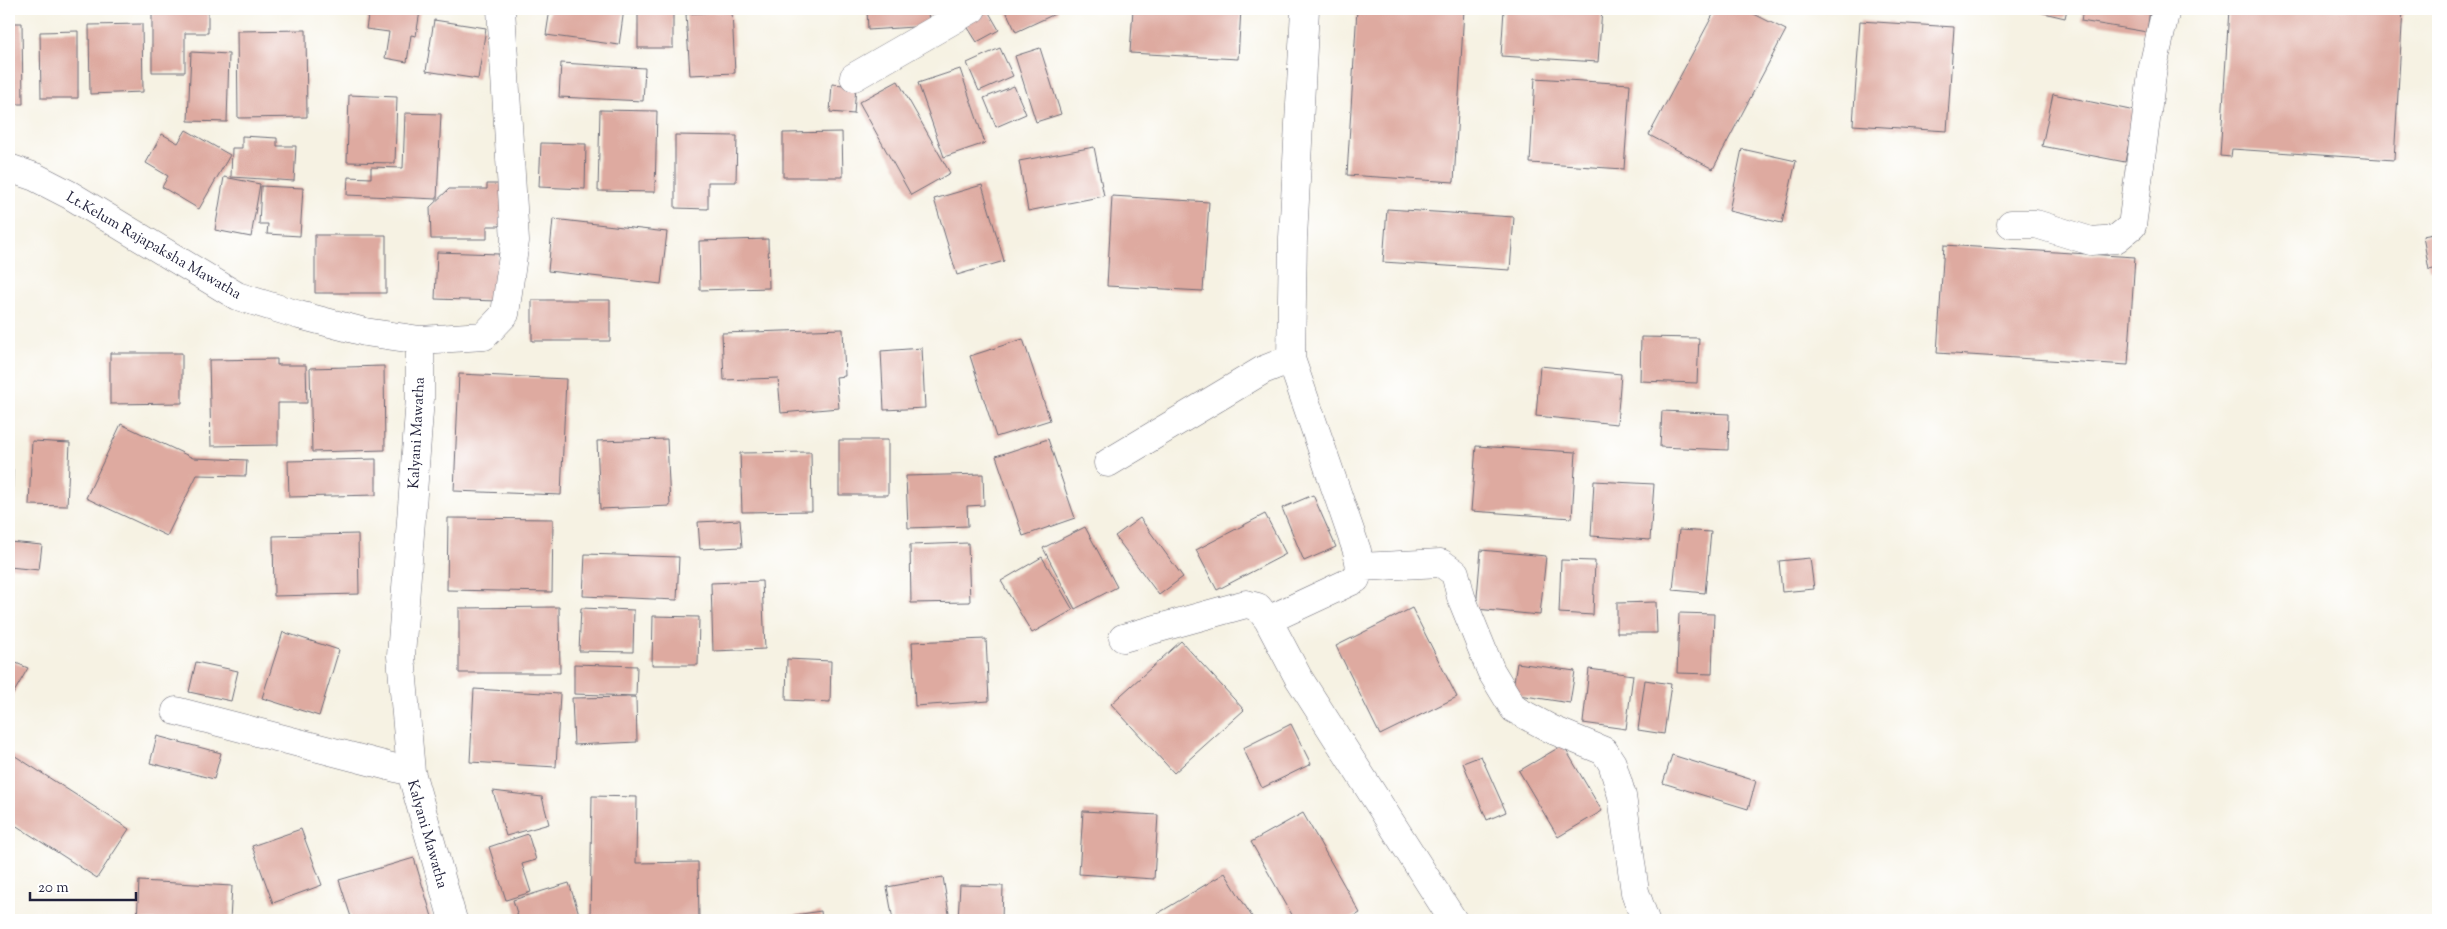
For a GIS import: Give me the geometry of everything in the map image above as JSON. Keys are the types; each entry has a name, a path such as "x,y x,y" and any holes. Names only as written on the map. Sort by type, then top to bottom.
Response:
{"street":[{"path":"420,340 484,336 505,314 515,241 501,9"},
{"path":"854,77 972,9"},
{"path":"1268,620 1356,579 1360,567 1358,551 1291,359 1293,238 1304,9"},
{"path":"2012,224 2036,224 2090,241 2116,239 2132,226 2152,67 2166,9"},
{"name":"Lt.Kelum Rajapaksha Mawatha","path":"9,168 35,177 70,195 236,296 298,315 365,332 420,340"},
{"name":"Kalyani Mawatha","path":"420,340 420,398 401,656 411,772 453,920"},
{"path":"1108,463 1263,370 1291,359"},
{"path":"1360,567 1441,563 1455,573 1461,597 1491,671 1514,709 1553,730 1604,751 1612,763 1622,796 1635,892 1646,920"},
{"path":"1122,638 1246,604 1258,607 1268,620 1298,677 1453,920"},
{"path":"176,711 411,772"}],"building":[{"path":"152,9 208,9 208,33 185,33 185,72 152,72"},
{"path":"369,9 420,11 416,36 411,35 407,62 385,58 389,32 366,29"},
{"path":"550,9 624,9 619,45 546,35"},
{"path":"638,9 673,9 673,48 638,48"},
{"path":"867,9 928,9 929,26 868,30"},
{"path":"980,9 987,9 999,30 977,42 963,20"},
{"path":"1005,9 1057,9 1059,12 1016,32"},
{"path":"1133,9 1241,9 1238,59 1130,53"},
{"path":"1357,9 1464,9 1454,182 1347,175"},
{"path":"1504,9 1602,9 1598,62 1501,56"},
{"path":"1716,9 1744,9 1786,30 1713,169 1649,135"},
{"path":"2027,9 2067,9 2065,18"},
{"path":"2083,9 2150,9 2147,32 2081,21"},
{"path":"2229,9 2403,9 2394,160 2232,149 2231,157 2220,156"},
{"path":"732,11 735,73 690,75 686,14"},
{"path":"434,20 486,28 478,79 426,71"},
{"path":"1860,21 1954,27 1947,131 1853,125"},
{"path":"9,23 22,23 23,104 9,104"},
{"path":"142,24 143,92 90,94 89,25"},
{"path":"306,30 307,117 238,118 237,31"},
{"path":"78,31 78,98 41,98 40,32"},
{"path":"1000,48 1013,76 979,91 967,63"},
{"path":"1040,48 1061,114 1036,122 1015,56"},
{"path":"191,52 229,54 227,122 188,121"},
{"path":"561,63 645,68 643,101 559,97"},
{"path":"960,69 985,143 944,157 918,83"},
{"path":"1535,78 1630,84 1624,169 1530,163"},
{"path":"898,81 950,173 911,195 859,102"},
{"path":"832,84 856,86 854,114 830,112"},
{"path":"1014,86 1026,114 996,127 984,98"},
{"path":"2053,94 2135,111 2125,162 2042,146"},
{"path":"349,95 397,97 395,163 347,162"},
{"path":"600,110 657,111 655,192 598,191"},
{"path":"405,113 441,114 437,199 347,195 348,177 371,178 371,167 403,168"},
{"path":"186,130 230,155 199,209 162,187 168,176 146,163 162,134 178,143"},
{"path":"842,132 843,177 783,177 783,133"},
{"path":"675,135 737,136 736,182 708,182 708,209 675,208"},
{"path":"242,136 277,138 277,146 296,146 294,181 231,177 232,148 242,148"},
{"path":"541,143 586,144 585,189 539,187"},
{"path":"1094,147 1104,196 1028,211 1019,161"},
{"path":"1742,149 1796,161 1782,223 1729,211"},
{"path":"224,177 260,184 251,237 215,230"},
{"path":"487,184 506,184 506,226 487,226 487,239 431,239 430,207 449,189 487,189"},
{"path":"982,185 1004,261 957,275 934,199"},
{"path":"261,186 303,188 300,236 267,234 268,224 259,224"},
{"path":"1112,196 1209,202 1203,291 1107,286"},
{"path":"1387,209 1514,217 1510,270 1383,262"},
{"path":"553,219 667,232 661,284 548,271"},
{"path":"2438,233 2438,268 2429,270 2423,236"},
{"path":"315,235 386,235 386,293 315,293"},
{"path":"768,239 769,288 700,290 699,241"},
{"path":"1944,245 2135,257 2128,365 1937,353"},
{"path":"437,252 499,254 497,301 435,299"},
{"path":"532,300 610,300 610,341 532,341"},
{"path":"843,329 845,376 836,377 839,408 781,413 778,378 724,380 722,333"},
{"path":"2436,336 2438,336 2438,388 2436,388"},
{"path":"1641,337 1699,338 1697,383 1640,381"},
{"path":"1023,339 1050,420 996,437 970,356"},
{"path":"922,348 925,408 884,410 881,351"},
{"path":"110,353 182,353 182,403 110,404"},
{"path":"277,359 277,365 306,365 307,403 278,403 278,445 211,446 209,360"},
{"path":"384,366 385,450 312,452 310,368"},
{"path":"1540,366 1621,374 1617,424 1536,416"},
{"path":"459,374 566,379 561,495 454,491"},
{"path":"1662,411 1729,414 1728,450 1660,447"},
{"path":"121,424 193,458 247,460 246,476 197,475 167,536 86,498"},
{"path":"667,439 670,506 600,509 597,441"},
{"path":"1048,439 1075,518 1023,536 996,456"},
{"path":"839,440 888,440 888,495 839,495"},
{"path":"32,441 70,443 67,506 29,505"},
{"path":"1476,446 1576,452 1572,518 1471,511"},
{"path":"811,452 812,511 742,512 740,453"},
{"path":"376,459 376,495 289,497 288,461"},
{"path":"9,469 13,469 12,517 9,517"},
{"path":"983,474 984,505 967,506 968,526 908,528 906,476"},
{"path":"1594,481 1654,484 1650,540 1591,536"},
{"path":"1313,495 1336,547 1304,561 1282,508"},
{"path":"1265,514 1286,554 1217,590 1196,550"},
{"path":"448,518 553,519 552,592 447,590"},
{"path":"1140,518 1183,577 1159,595 1115,536"},
{"path":"740,520 742,547 700,549 698,522"},
{"path":"1085,527 1117,587 1075,609 1043,548"},
{"path":"1679,530 1711,532 1705,593 1673,590"},
{"path":"358,534 359,594 274,596 273,536"},
{"path":"9,542 42,545 39,570 9,567"},
{"path":"968,543 970,602 911,603 910,545"},
{"path":"1481,550 1546,556 1540,615 1476,609"},
{"path":"585,554 679,557 677,600 583,596"},
{"path":"1042,557 1073,610 1032,633 1001,581"},
{"path":"1810,558 1814,589 1782,592 1779,561"},
{"path":"1561,560 1595,561 1593,615 1559,613"},
{"path":"762,581 765,649 713,651 711,583"},
{"path":"1656,602 1657,633 1617,633 1617,603"},
{"path":"559,607 560,673 459,673 459,608"},
{"path":"581,608 634,610 633,652 579,651"},
{"path":"1412,608 1457,697 1380,735 1336,646"},
{"path":"1679,613 1714,614 1712,674 1677,673"},
{"path":"653,616 699,617 698,665 652,665"},
{"path":"283,632 339,650 319,716 262,698"},
{"path":"986,639 989,701 915,706 912,642"},
{"path":"1181,641 1244,710 1174,773 1111,704"},
{"path":"787,659 831,661 830,702 786,700"},
{"path":"9,660 28,668 9,701"},
{"path":"196,662 238,671 231,701 189,692"},
{"path":"1517,663 1575,671 1570,703 1512,694"},
{"path":"574,664 637,666 636,696 574,694"},
{"path":"1589,669 1633,675 1626,729 1583,723"},
{"path":"1645,680 1671,684 1664,734 1638,730"},
{"path":"474,689 560,694 556,767 470,762"},
{"path":"636,697 637,742 574,745 572,698"},
{"path":"1291,724 1311,764 1262,788 1243,748"},
{"path":"157,736 221,753 214,779 150,763"},
{"path":"1563,745 1602,811 1558,837 1519,771"},
{"path":"9,752 129,829 97,878 9,821"},
{"path":"1672,755 1756,781 1748,809 1663,783"},
{"path":"1481,756 1506,812 1487,820 1463,763"},
{"path":"493,791 542,797 549,824 506,836"},
{"path":"592,796 637,797 636,863 698,862 699,920 590,920"},
{"path":"1083,811 1158,815 1154,879 1079,874"},
{"path":"1303,813 1360,913 1348,920 1295,920 1251,842"},
{"path":"301,829 322,885 273,903 252,846"},
{"path":"528,834 536,860 522,864 531,892 506,900 489,847"},
{"path":"414,858 433,920 352,920 339,880"},
{"path":"1225,873 1254,920 1147,920"},
{"path":"943,877 950,920 893,920 887,887"},
{"path":"139,881 232,886 230,920 137,920"},
{"path":"569,883 581,920 519,920 513,900"},
{"path":"960,885 1003,886 1002,920 958,920"},
{"path":"821,911 822,920 769,920 769,919"}]}
